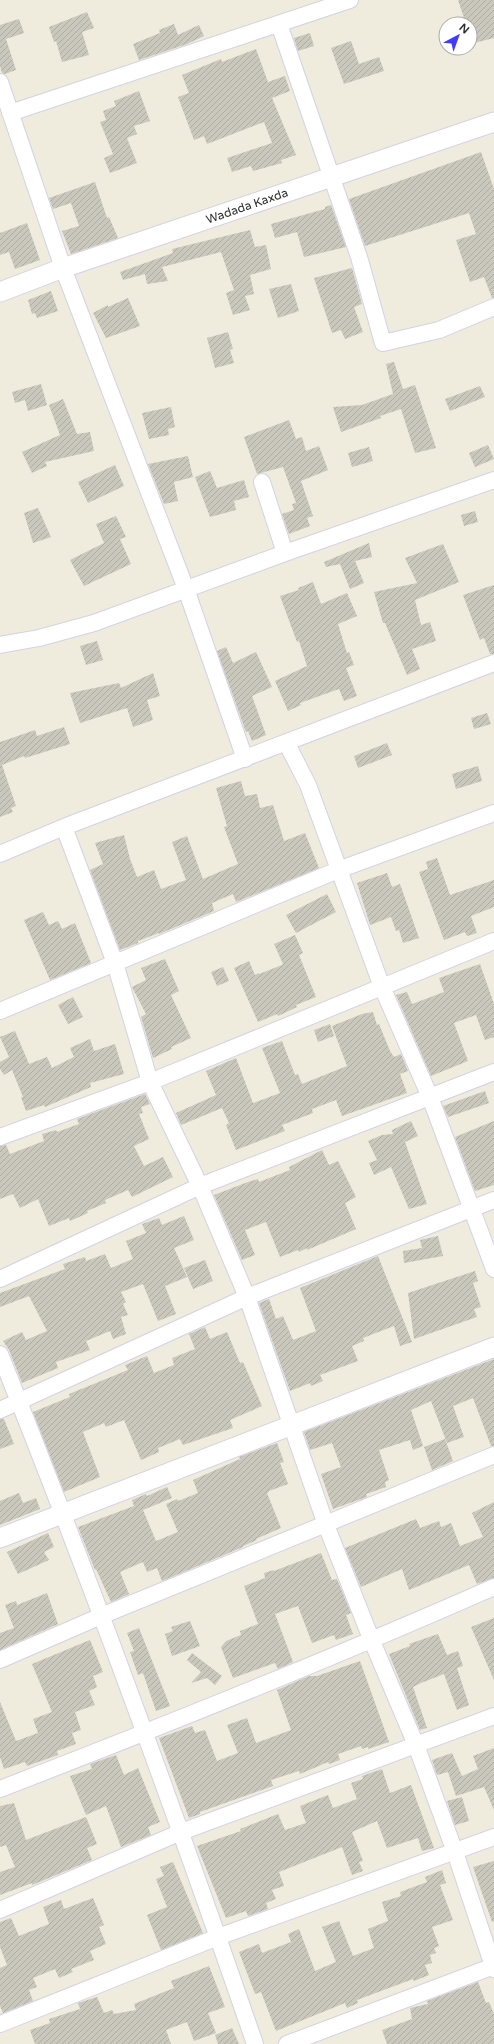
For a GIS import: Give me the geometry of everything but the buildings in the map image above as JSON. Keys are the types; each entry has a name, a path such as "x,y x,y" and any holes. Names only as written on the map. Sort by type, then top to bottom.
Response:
{"street":[{"path":"10,113 350,0"},
{"path":"279,24 359,257 384,343 439,330 494,307"},
{"path":"0,82 64,268 186,589 245,759"},
{"name":"Wadada Kaxda","path":"0,292 64,268 494,122"},
{"path":"0,645 39,638 94,623 285,553 494,480"},
{"path":"262,482 285,553"},
{"path":"0,854 64,827 494,663"},
{"path":"286,742 308,785 382,987 430,1097 494,1269"},
{"path":"0,1010 338,870 494,813"},
{"path":"64,827 114,963 150,1082 200,1186 247,1297 326,1525 372,1641 416,1745 455,1852 494,1967 287,2044"},
{"path":"0,1137 150,1082 494,941"},
{"path":"0,1279 200,1186 494,1072"},
{"path":"0,1410 247,1297 494,1200"},
{"path":"0,1538 494,1347"},
{"path":"0,1354 64,1514 146,1733 255,2044"},
{"path":"0,1660 101,1616 494,1455"},
{"path":"0,1789 146,1733 372,1641 494,1587"},
{"path":"0,1910 181,1832 494,1716"},
{"path":"0,2024 218,1937 494,1837"}]}
